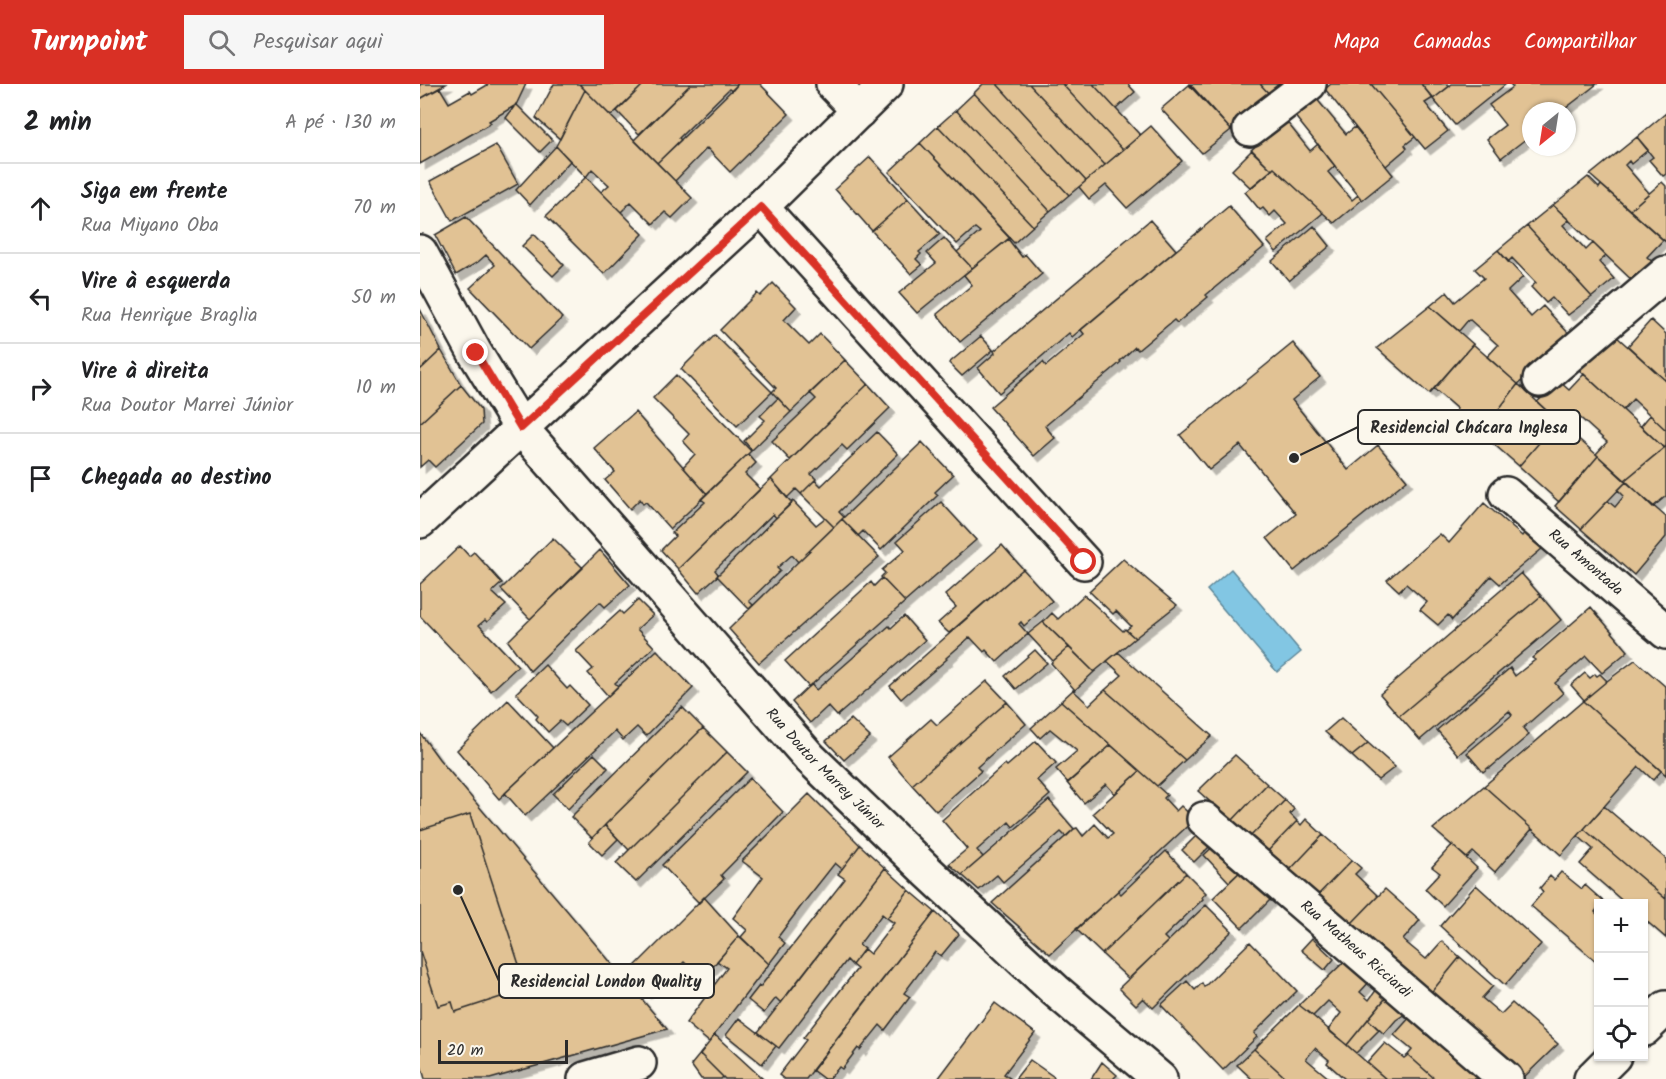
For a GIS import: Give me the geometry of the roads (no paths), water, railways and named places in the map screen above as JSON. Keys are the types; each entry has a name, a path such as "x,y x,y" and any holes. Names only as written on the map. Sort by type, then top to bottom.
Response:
{"street":[{"path":"833,84 859,111"},
{"path":"420,521 761,207 886,84"},
{"path":"1250,129 1309,84"},
{"path":"761,207 1084,562"},
{"name":"Rua Doutor Marrey Júnior","path":"420,252 521,428 810,758 1056,991 1160,1079"},
{"path":"1540,380 1666,273"},
{"name":"Rua Amontada","path":"1506,494 1666,632"},
{"name":"Rua Matheus Ricciardi","path":"1204,819 1506,1079"},
{"path":"1648,1025 1666,1008"},
{"path":"585,1079 639,1063"}],"water":[{"path":"1231,569 1301,652 1277,672 1207,590"}],"place":[{"name":"Residencial Chácara Inglesa","path":"1294,458"},
{"name":"Residencial London Quality","path":"458,890"}]}
